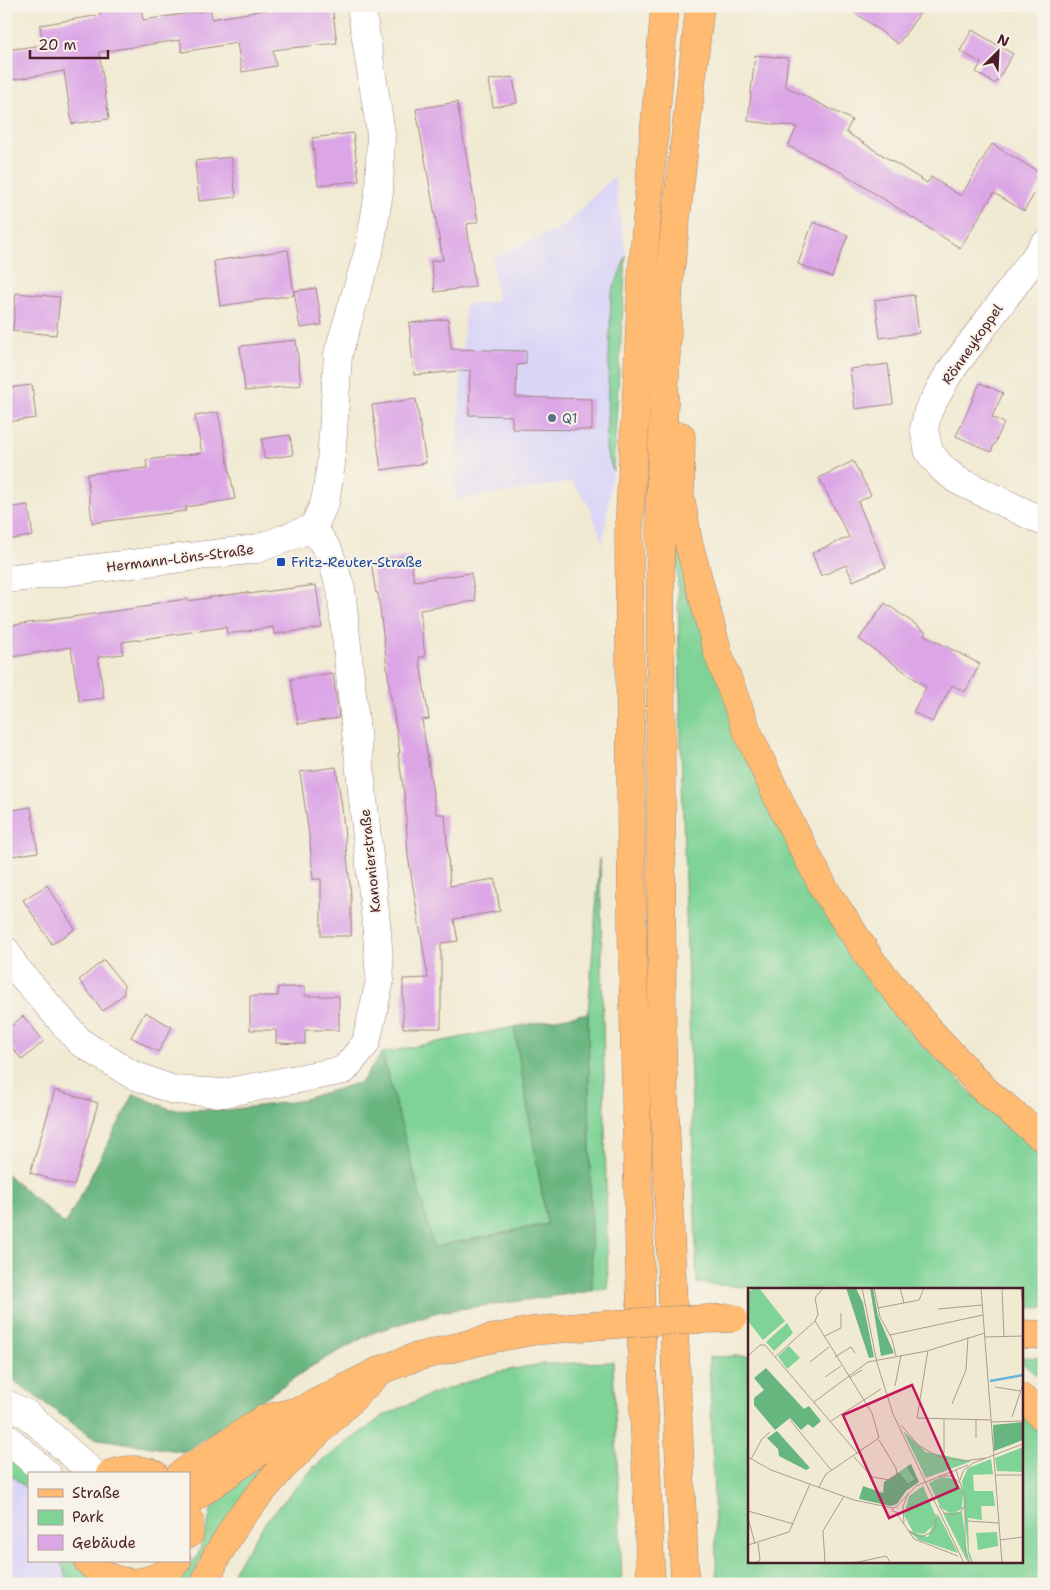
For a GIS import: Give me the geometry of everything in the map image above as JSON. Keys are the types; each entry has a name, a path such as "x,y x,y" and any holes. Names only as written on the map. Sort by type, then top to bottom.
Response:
{"main road":[{"path":"651,1584 642,1363 632,927 629,530 642,278 665,6"},
{"path":"685,1584 662,1037 660,499 669,281 700,6"},
{"path":"669,281 684,357 680,495 688,541 718,653 747,731 784,811 825,890 873,963 928,1029 985,1090 1044,1140"},
{"path":"184,1472 264,1419 302,1410 381,1370 421,1356 485,1340 580,1326 656,1321 741,1319"},
{"path":"1022,1334 1044,1335"},
{"path":"205,1584 215,1559 239,1519 257,1497 282,1468 381,1370"},
{"path":"1022,1399 1044,1418"},
{"path":"190,1500 282,1436 302,1410"},
{"path":"116,1472 135,1469 146,1472"},
{"path":"646,1584 650,1535"},
{"path":"89,1562 94,1568 119,1583 147,1582 160,1576 176,1562"}],"street":[{"path":"313,528 325,502 331,464 338,354 370,246 380,192 381,134 360,6"},
{"name":"Rönneykoppel","path":"1044,245 949,373 928,411 924,429 929,452 943,469 957,480 1044,522"},
{"name":"Hermann-Löns-Straße","path":"6,579 256,549 313,528"},
{"name":"Kanonierstraße","path":"6,951 15,967 80,1042 131,1074 173,1090 224,1093 344,1070 366,1043 380,980 378,932 341,589 329,552 313,528"},
{"path":"6,1404 27,1414 92,1472"},
{"path":"6,1438 45,1472"}],"shaded area":[{"path":"614,176 626,256 611,296 606,450 613,471 603,544 588,503 572,482 455,500 465,305 498,301 492,259 564,226"},
{"path":"6,1471 25,1487 28,1492 28,1562 60,1562 70,1584 6,1584"}],"green space":[{"path":"626,256 613,471 606,450 611,296"},
{"path":"677,542 811,887 851,955 908,1030 998,1119 1044,1154 1044,1308 1022,1307 1022,1288 758,1288 697,1283 681,748"},
{"path":"600,858 608,1289 592,1291 588,1013"},
{"path":"588,1013 592,1291 438,1312 372,1333 312,1366 185,1452 93,1438 6,1375 6,1173 65,1225 134,1094 170,1109 226,1110 298,1101 361,1082 382,1053 434,1247 547,1224 514,1027"},
{"path":"514,1027 547,1224 433,1247 382,1053"},
{"path":"748,1356 748,1562 1022,1562 1022,1411 1044,1434 1044,1584 717,1584 709,1357"},
{"path":"1022,1357 1044,1358 1044,1381 1022,1363"},
{"path":"613,1362 622,1584 228,1584 235,1568 267,1520 314,1467 383,1416 432,1394 497,1372 542,1364"},
{"path":"290,1446 211,1540 190,1584 172,1584 197,1557 211,1510 221,1494"},
{"path":"6,1450 28,1473 28,1492 25,1487 6,1471"},
{"path":"60,1562 79,1562 97,1584 70,1584"}],"building":[{"path":"141,6 143,20 211,10 212,19 289,6 332,6 337,43 273,50 276,66 242,72 237,43 182,52 180,40 99,52 109,119 72,124 64,71 6,81 6,50 43,45 40,25 100,15 100,11"},
{"path":"846,6 925,6 898,44"},
{"path":"972,30 1013,54 995,84 976,72 981,63 960,51"},
{"path":"755,55 788,58 785,86 852,120 846,132 927,183 931,177 961,196 992,144 1044,175 1044,178 1024,211 994,193 960,248 841,172 788,146 797,127 748,121"},
{"path":"513,77 517,103 493,107 489,80"},
{"path":"457,102 478,222 467,224 475,287 435,292 431,261 443,260 416,109"},
{"path":"353,133 359,181 318,185 312,138"},
{"path":"231,157 236,197 199,201 195,161"},
{"path":"813,222 848,235 832,277 798,264"},
{"path":"288,250 294,295 220,306 214,261"},
{"path":"316,288 322,325 300,328 294,291"},
{"path":"16,293 60,297 56,335 13,331"},
{"path":"914,295 919,333 880,338 875,300"},
{"path":"448,319 451,349 526,351 526,364 517,365 516,397 592,399 592,430 512,429 512,416 469,415 470,370 414,375 409,323"},
{"path":"296,340 301,385 245,391 240,346"},
{"path":"888,364 893,404 855,409 850,369"},
{"path":"980,383 1003,393 992,417 1004,423 991,452 956,436"},
{"path":"32,385 36,418 6,422 6,388"},
{"path":"416,399 426,463 381,470 372,405"},
{"path":"218,412 235,499 186,507 186,511 92,523 87,474 147,468 146,460 202,453 195,416"},
{"path":"290,435 293,455 264,459 262,439"},
{"path":"853,461 871,495 858,502 886,567 853,581 846,565 821,576 812,553 849,537 819,478"},
{"path":"28,505 33,536 6,540 6,508"},
{"path":"410,556 414,581 471,573 476,601 420,610 425,657 419,657 429,719 422,720 436,814 445,814 450,886 495,879 500,911 454,919 458,941 441,943 441,1028 403,1028 403,979 428,978 408,856 405,800 398,753 400,753 378,593 376,593 371,562"},
{"path":"316,585 322,628 274,634 273,627 227,634 226,627 122,642 123,654 98,657 104,698 79,701 71,647 12,657 7,626 151,606 151,604 187,599 187,601"},
{"path":"885,603 926,632 924,635 980,664 965,692 952,685 932,722 913,712 926,687 859,639"},
{"path":"333,673 339,718 298,724 291,679"},
{"path":"336,767 351,895 351,936 321,936 321,879 313,879 300,772"},
{"path":"31,807 38,852 6,857 6,811"},
{"path":"47,885 75,929 52,944 23,900"},
{"path":"104,960 124,985 124,994 103,1011 79,980"},
{"path":"278,987 305,987 305,996 339,996 339,1030 305,1030 305,1044 276,1043 276,1030 250,1030 250,996 278,996"},
{"path":"145,1012 172,1027 158,1052 131,1037"},
{"path":"23,1016 44,1041 22,1060 6,1040 6,1030"},
{"path":"55,1090 98,1103 74,1186 30,1173"}],"place":[{"name":"Q1","path":"552,418"},
{"name":"Fritz-Reuter-Straße","path":"281,562"}]}
